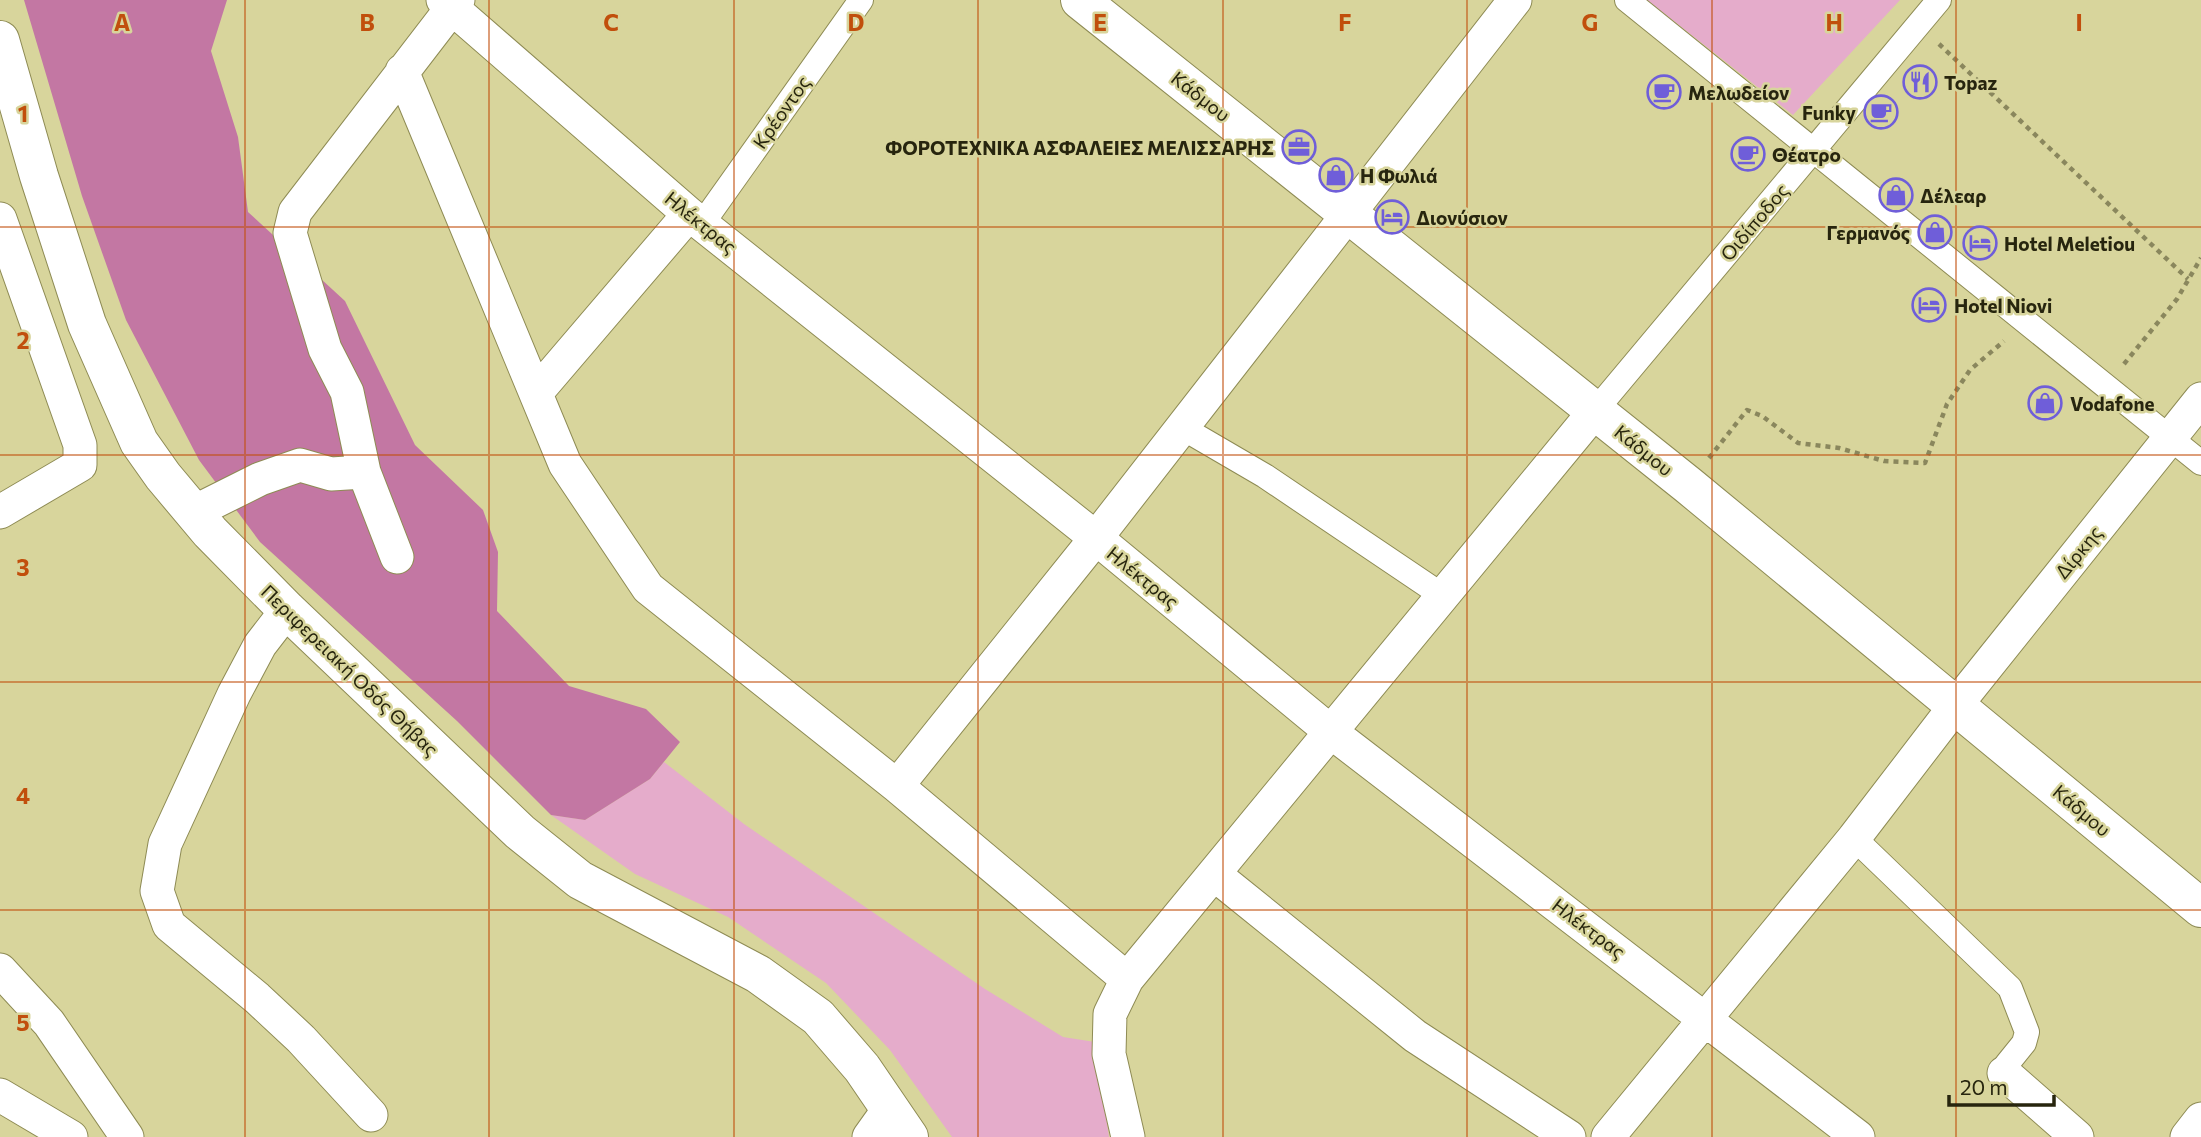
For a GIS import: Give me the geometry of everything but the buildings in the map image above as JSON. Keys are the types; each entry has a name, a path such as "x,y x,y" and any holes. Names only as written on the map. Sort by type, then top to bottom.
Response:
{"main road":[{"name":"Κάδμου","path":"1080,0 1688,485 2201,908"},
{"name":"Περιφερειακή Οδός Θήβας","path":"0,40 38,176 87,324 139,442 194,513 287,610 520,832 580,880 758,974 818,1017 862,1068 889,1128"}],"street":[{"name":"Κρέοντος","path":"696,219 860,0"},
{"path":"897,786 1096,538 1515,0"},
{"path":"1627,0 2201,463"},
{"name":"Οιδίποδος","path":"1595,411 1939,0"},
{"name":"Ηλέκτρας","path":"451,3 696,219 1096,538 1331,732 1707,1018 1858,1137"},
{"path":"397,557 364,472 347,392 325,349 290,233 295,212 451,3"},
{"path":"402,71 565,464 648,588 897,786 1127,979"},
{"path":"0,219 80,445 79,465 0,512"},
{"path":"536,393 696,219"},
{"name":"Δίρκης","path":"1608,1137 1854,838 1956,705 2201,400"},
{"path":"1128,1137 1109,1054 1110,1014 1127,979 1595,411"},
{"path":"1181,427 1265,476 1443,596"},
{"path":"194,513 260,479 300,465 331,474 364,472"},
{"path":"287,610 260,645 234,694 165,845 157,891 169,925 266,1006 371,1115"},
{"path":"1854,838 2010,988 2027,1031 2024,1043 2007,1064 2004,1073 2077,1137"},
{"path":"1214,874 1415,1036 1569,1137"},
{"path":"0,970 49,1023 127,1137"},
{"path":"0,1095 72,1137"},
{"path":"2187,1137 2201,1119"}],"path":[{"path":"1919,24 2188,279"},
{"path":"2108,387 2144,336 2177,299 2201,258"},
{"path":"1688,485 1747,410 1762,416 1798,443 1839,448 1884,461 1925,463 1937,426 1956,389 1970,370 2023,320"}],"shaded area":[{"path":"24,0 227,0 211,51 238,137 248,212 345,301 415,445 483,510 498,552 497,611 569,686 646,709 680,742 650,779 585,820 551,815 457,721 260,542 199,460 126,320 82,196"},
{"path":"1647,0 1900,0 1793,115"},
{"path":"664,762 744,824 985,989 1063,1037 1095,1042 1109,1137 952,1137 890,1050 826,983 728,917 635,874 551,815 585,820 650,779"}],"place":[{"name":"Topaz","path":"1920,82"},
{"name":"Μελωδείον","path":"1664,92"},
{"name":"Funky","path":"1881,112"},
{"name":"ΦΟΡΟΤΕΧΝΙΚΑ ΑΣΦΑΛΕΙΕΣ ΜΕΛΙΣΣΑΡΗΣ","path":"1299,147"},
{"name":"Θέατρο","path":"1748,154"},
{"name":"Η Φωλιά","path":"1336,175"},
{"name":"Δέλεαρ","path":"1896,195"},
{"name":"Διονύσιον","path":"1392,217"},
{"name":"Γερμανός","path":"1935,232"},
{"name":"Hotel Meletiou","path":"1980,243"},
{"name":"Hotel Niovi","path":"1929,305"},
{"name":"Vodafone","path":"2045,403"}]}
